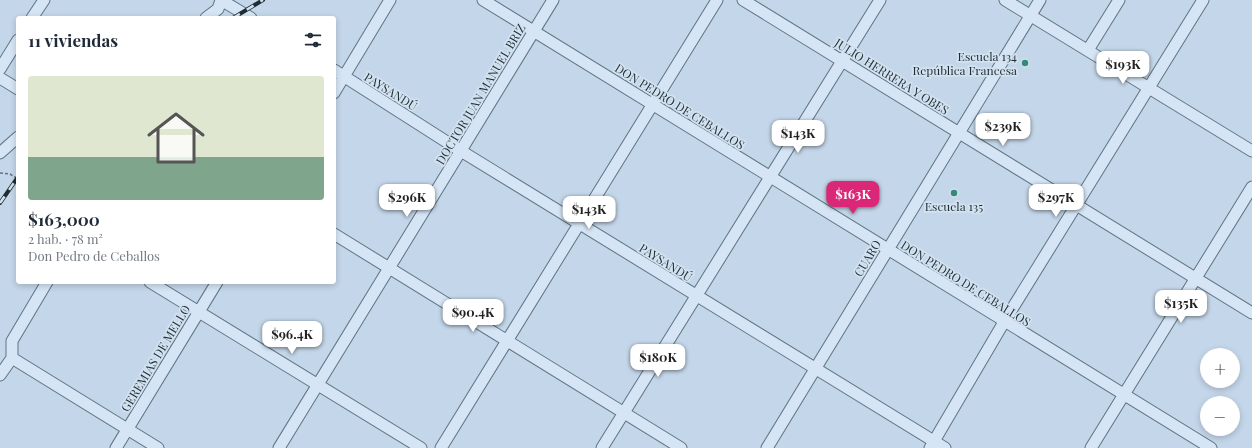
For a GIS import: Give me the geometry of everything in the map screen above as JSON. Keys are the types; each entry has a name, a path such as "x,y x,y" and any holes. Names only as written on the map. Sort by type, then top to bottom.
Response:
{"street":[{"path":"33,16 44,0"},
{"path":"209,16 218,9 221,0 248,16"},
{"path":"336,90 390,0"},
{"name":"DON PEDRO DE CEBALLOS","path":"484,0 1004,322 1211,448"},
{"name":"DOCTOR JUAN MANUEL BRIZ","path":"280,448 462,151 533,30 553,0"},
{"path":"441,448 717,0"},
{"name":"JULIO HERRERA Y OBES","path":"743,0 1252,313"},
{"path":"602,448 695,295 880,0"},
{"path":"1005,0 1252,151"},
{"name":"CUARO","path":"767,448 1040,0"},
{"path":"1088,50 1119,0"},
{"path":"932,445 1004,322 1203,0"},
{"path":"0,69 16,43"},
{"name":"PAYSANDÚ","path":"336,71 462,151 816,369 932,445 945,448"},
{"path":"0,78 16,88"},
{"path":"0,153 16,139"},
{"path":"1091,448 1252,186"},
{"path":"336,235 507,340 623,414 681,448"},
{"path":"0,375 12,358 12,341 46,284"},
{"path":"153,284 319,384 421,448"},
{"name":"GEREMIAS DE MELLO","path":"116,448 216,284"},
{"path":"12,358 158,448"}],"path":[{"path":"0,173 10,174 16,178"}],"railway":[{"path":"236,16 263,0"},
{"path":"0,203 16,180"}],"place":[{"name":"Escuela 134 República Francesa","path":"1025,63"},
{"name":"Escuela 135","path":"954,193"}]}
